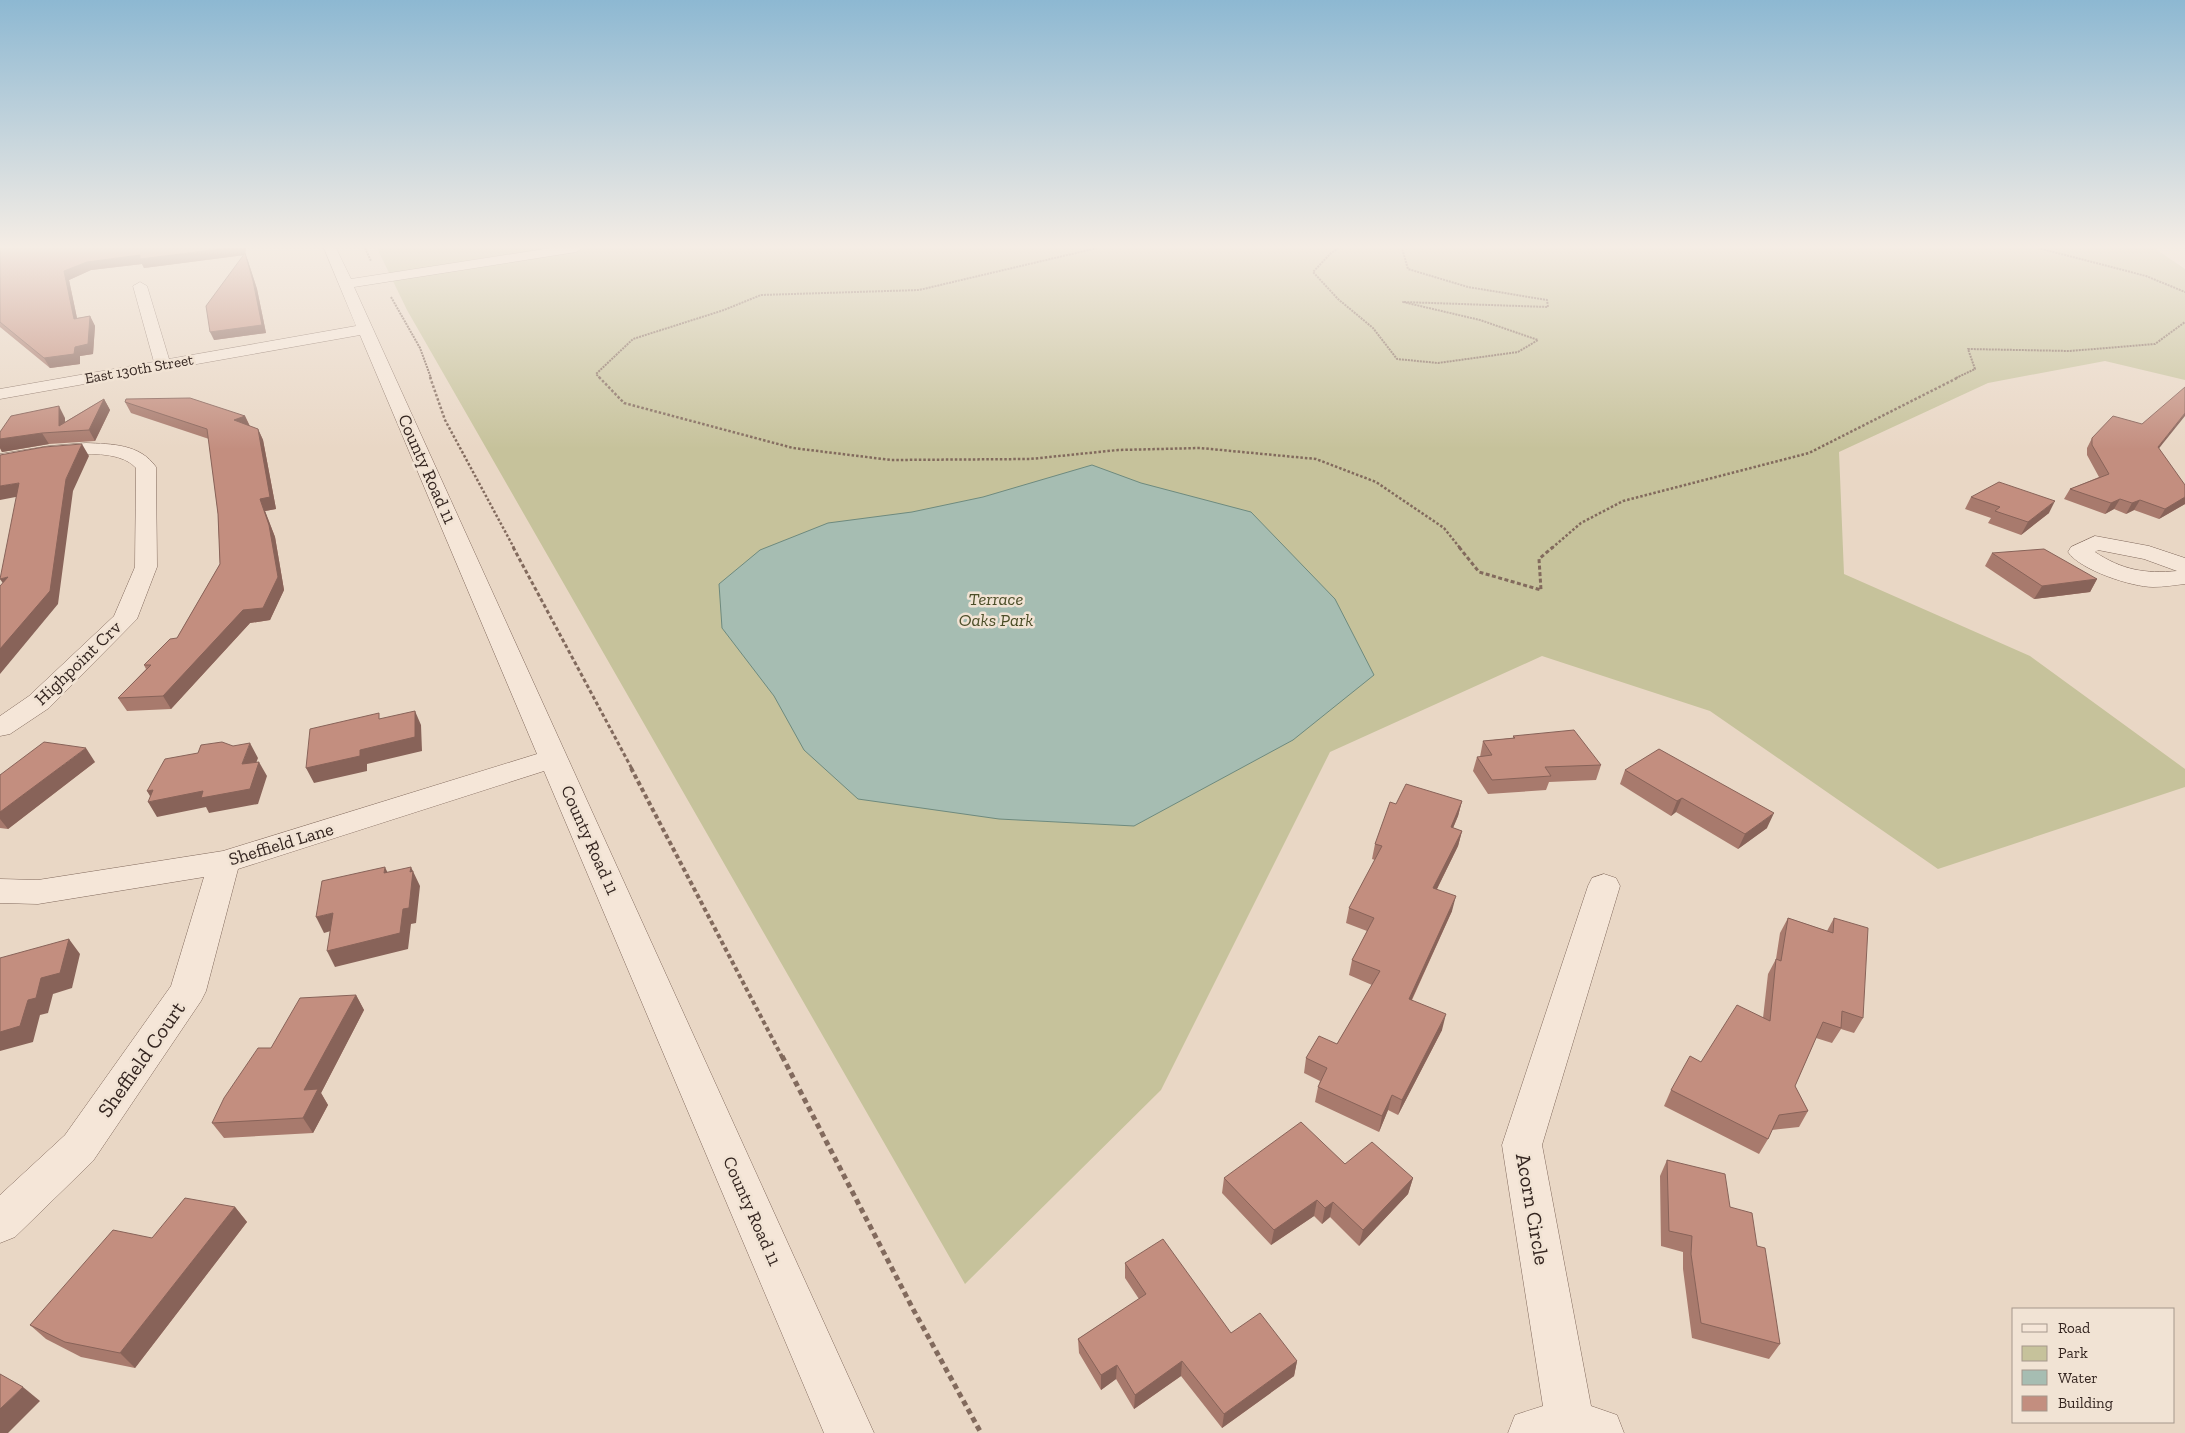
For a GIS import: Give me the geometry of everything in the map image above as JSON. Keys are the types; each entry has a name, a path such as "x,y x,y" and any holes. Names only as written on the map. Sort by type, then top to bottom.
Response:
{"street":[{"path":"148,315 163,365"},
{"name":"County Road 11","path":"359,315 849,1433"},
{"name":"East 130th Street","path":"0,394 366,330"},
{"name":"Highpoint Crv","path":"0,460 39,453 97,448 137,456 146,467 146,567 125,619 39,702 0,728"},
{"path":"2185,566 2150,553 2095,543 2079,552 2104,569 2152,580 2185,577"},
{"name":"Sheffield Lane","path":"0,891 38,892 224,862 554,758"},
{"name":"Sheffield Court","path":"0,1223 78,1148 188,991 224,862"},
{"name":"Acorn Circle","path":"1567,1430 1522,1145 1604,886"}],"path":[{"path":"401,315 420,348 445,420 657,816 913,1309 981,1433"},
{"path":"708,315 633,338 596,374 624,403 793,448 891,460 1030,459 1118,450 1200,448 1316,459 1376,482 1444,528 1479,572 1541,590 1539,558 1581,523 1623,501 1809,453 1975,369 1968,349 2070,351 2155,344 2185,322"},
{"path":"1357,315 1373,328 1397,359 1438,363 1518,352 1538,340 1480,320 1458,315"}],"green space":[{"name":"Terrace Oaks Park","path":"410,315 2185,315 2185,380 2105,361 1988,383 1839,452 1844,574 2030,656 2185,769 2185,787 1938,869 1710,711 1542,656 1330,752 1161,1090 965,1284"}],"water":[{"path":"1092,465 1141,483 1251,512 1335,599 1374,675 1293,740 1134,826 999,819 858,799 804,750 774,696 722,628 719,584 760,550 828,523 912,512 983,497"}],"building":[{"path":"0,315 73,315 74,319 90,316 88,344 75,347 74,354 44,358 0,322"},
{"path":"207,315 260,315 262,325 210,332"},
{"path":"2185,387 2185,413 2158,447 2185,485 2185,497 2165,509 2140,500 2132,503 2120,499 2111,503 2070,489 2109,474 2092,445 2092,438 2113,416 2142,424"},
{"path":"190,398 245,416 234,420 258,429 270,497 260,499 269,525 278,577 263,608 243,610 163,696 118,698 151,665 144,665 170,639 177,638 220,564 218,514 207,429 125,402 126,399"},
{"path":"104,399 89,430 42,433 0,439 0,432 11,416 59,406 59,426"},
{"path":"82,444 66,479 50,591 0,649 0,586 8,577 0,579 19,483 0,486 0,455 44,447"},
{"path":"1999,482 2055,501 2028,522 1995,511 2000,507 1971,497"},
{"path":"2044,549 2097,579 2042,586 1992,553"},
{"path":"415,711 415,737 360,750 360,756 306,768 310,729 379,713 379,719"},
{"path":"1574,730 1601,765 1545,767 1551,776 1492,780 1477,757 1492,755 1483,741"},
{"path":"44,742 86,748 0,812 0,775"},
{"path":"222,742 233,746 250,743 242,764 259,762 250,789 201,798 203,791 148,802 153,790 147,791 165,759 198,753 201,745"},
{"path":"1659,749 1774,813 1745,834 1682,798 1677,801 1625,770"},
{"path":"1406,784 1462,801 1451,827 1462,831 1433,888 1456,896 1409,999 1446,1014 1402,1100 1392,1095 1382,1116 1318,1087 1327,1068 1306,1058 1319,1036 1337,1044 1380,971 1352,960 1374,918 1349,908 1382,846 1375,844 1390,802 1396,804"},
{"path":"385,867 384,873 411,867 410,872 413,871 409,908 403,909 400,933 327,951 333,913 316,917 322,881"},
{"path":"1788,918 1833,933 1834,918 1868,928 1863,1018 1842,1011 1841,1028 1823,1022 1795,1086 1808,1111 1779,1115 1768,1139 1671,1090 1690,1056 1701,1062 1737,1005 1770,1021 1776,959 1781,961"},
{"path":"69,939 60,973 41,978 36,998 28,1000 20,1026 0,1032 0,958"},
{"path":"356,995 304,1090 318,1089 303,1118 212,1123 224,1098 258,1048 271,1048 300,998"},
{"path":"1301,1122 1345,1164 1372,1142 1413,1178 1363,1230 1333,1202 1325,1208 1317,1200 1274,1230 1224,1178"},
{"path":"1667,1160 1725,1174 1730,1207 1752,1213 1757,1246 1765,1248 1780,1344 1701,1323 1691,1254 1692,1236 1669,1231"},
{"path":"185,1198 235,1207 120,1353 65,1342 30,1325 113,1230 152,1238"},
{"path":"1163,1239 1231,1333 1260,1313 1297,1361 1224,1414 1182,1361 1135,1395 1117,1365 1101,1375 1078,1339 1146,1294 1125,1263"},
{"path":"0,1374 23,1387 0,1409"}]}
